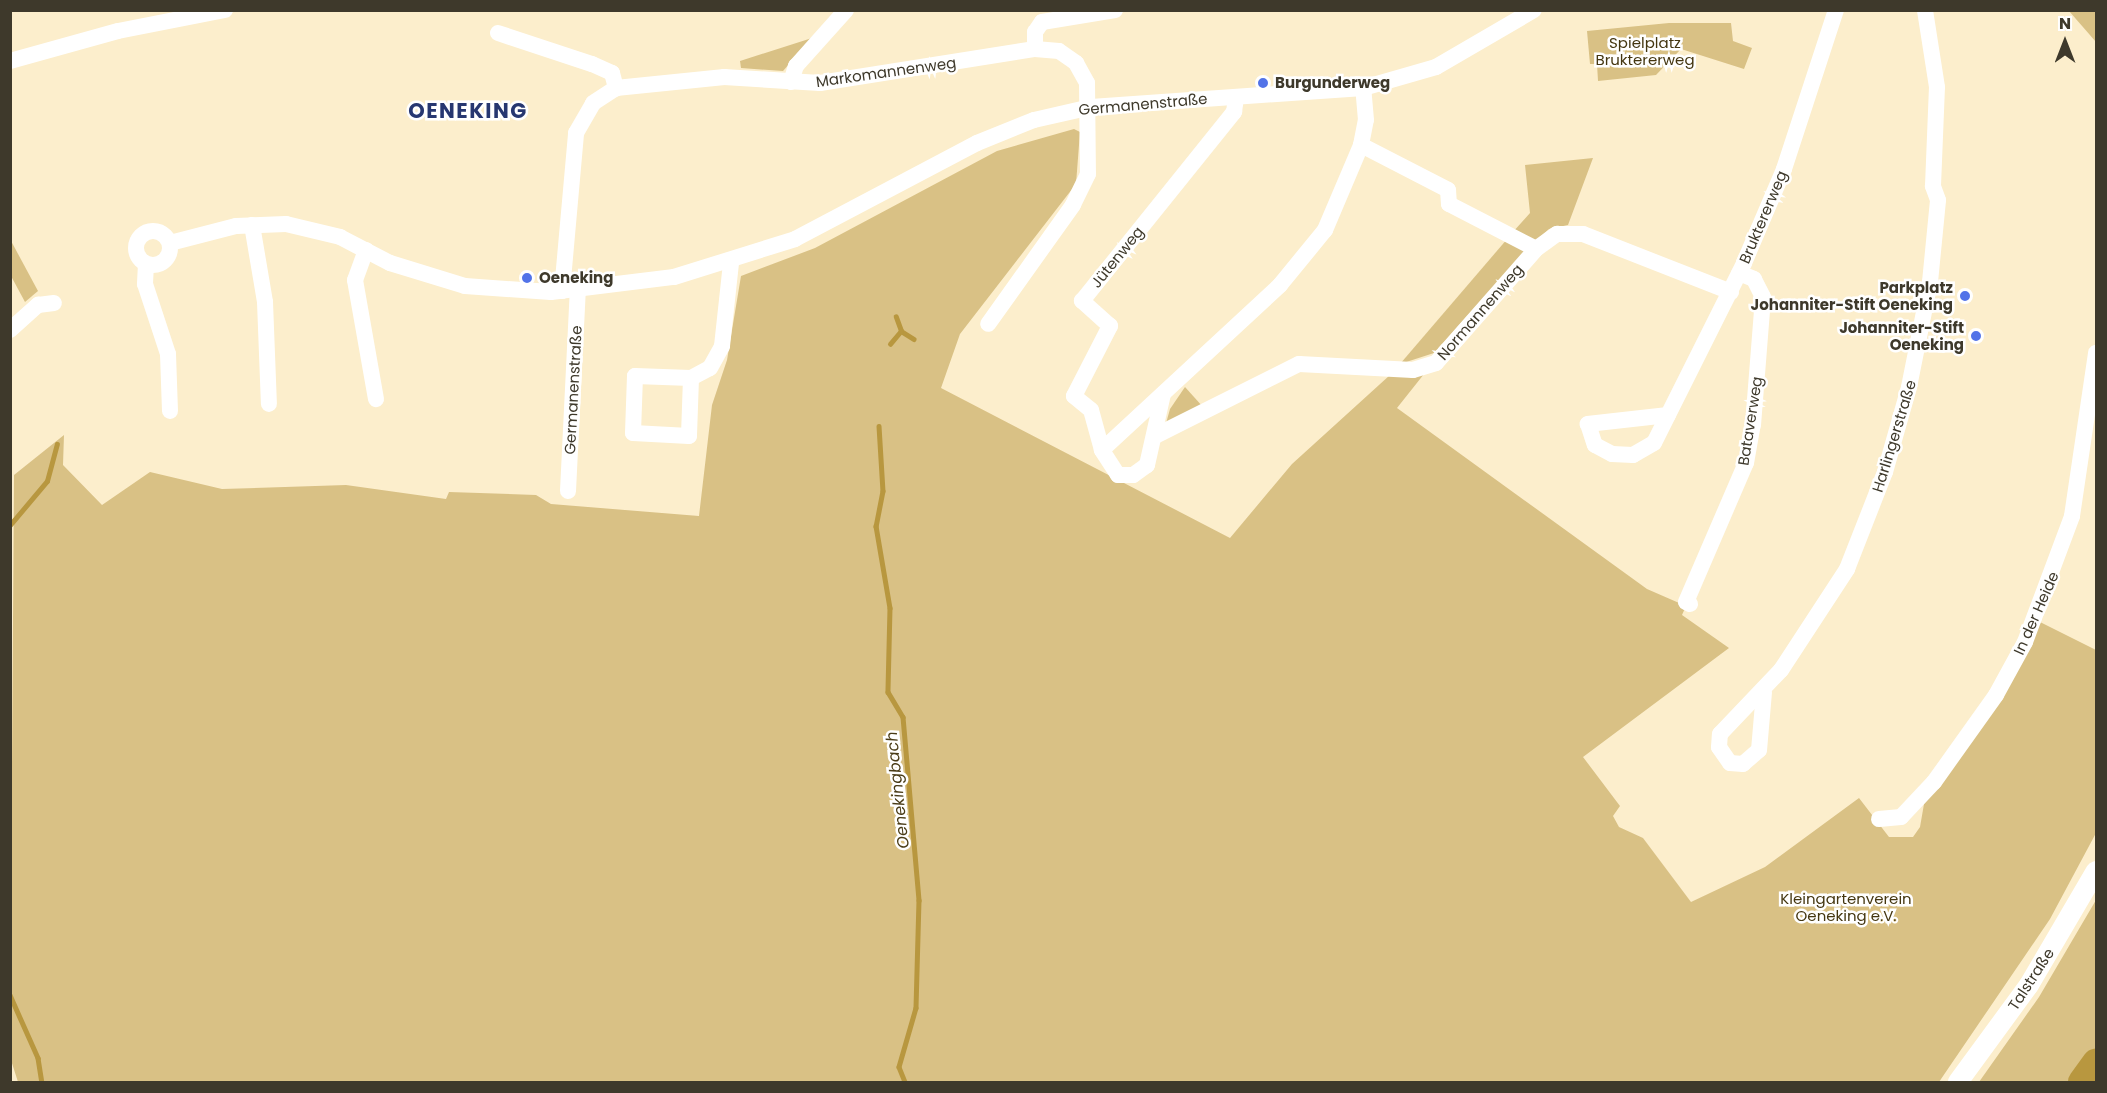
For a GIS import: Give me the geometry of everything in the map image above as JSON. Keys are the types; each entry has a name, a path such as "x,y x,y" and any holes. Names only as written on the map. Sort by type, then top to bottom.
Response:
{"main road":[{"name":"Talstraße","path":"1958,1083 2029,985 2097,871"}],"street":[{"path":"10,61 91,37 225,10"},
{"path":"791,82 796,66 846,10"},
{"path":"1035,49 1035,32 1048,19 1115,10"},
{"name":"Germanenstraße","path":"170,243 252,225 297,225 452,284 570,290 731,263 822,226 977,143 1034,120 1091,107 1363,88 1427,71 1485,44 1534,10"},
{"name":"Bruktererweg","path":"1668,415 1731,292 1784,169 1836,10"},
{"name":"Harlingerstraße","path":"1764,692 1846,569 1887,465 1910,387 1930,282 1938,200 1933,186 1937,87 1925,10"},
{"path":"498,33 592,64 612,74 616,88"},
{"name":"Markomannenweg","path":"570,290 576,133 593,103 616,88 724,77 791,82 845,80 1035,49 1059,51 1076,63 1091,107 1091,158 1083,188 988,324"},
{"path":"1163,394 1147,465 1133,475 1118,475 1102,450 1163,394 1306,254 1328,224 1361,145 1366,120 1363,88"},
{"name":"Jütenweg","path":"1102,450 1091,410 1074,396 1110,326 1082,301 1234,112 1236,97"},
{"path":"1361,145 1448,190 1449,204 1536,249"},
{"path":"252,225 266,302 269,404"},
{"path":"147,264 165,261 170,243 157,231 143,234 136,249 147,264 145,284 168,354 170,411"},
{"name":"Normannenweg","path":"1155,436 1299,364 1413,370 1436,363 1536,249 1557,234 1583,234 1731,292"},
{"path":"366,250 355,280 376,399"},
{"path":"691,378 689,436 633,433 635,376 691,378 710,368 722,346 731,263"},
{"name":"Bataverweg","path":"1690,604 1686,602 1746,463 1753,425 1763,297 1754,279 1739,273"},
{"name":"Germanenstraße","path":"568,491 570,290"},
{"path":"10,330 38,305 54,303"},
{"name":"In der Heide","path":"1879,819 1901,817 1947,765 1996,695 2028,634 2072,516 2097,353"}],"green space":[{"path":"2069,11 2096,11 2096,42"},
{"name":"Spielplatz Bruktererweg","path":"1669,23 1731,23 1733,41 1752,48 1744,69 1681,49 1656,75 1598,81 1597,64 1590,64 1587,31"},
{"path":"812,38 783,71 741,68 740,61"},
{"name":"Kleingartenverein Oeneking e.V.","path":"1074,129 1080,132 1076,184 960,334 941,388 1230,538 1292,464 1390,375 1428,369 1397,408 1647,589 1686,606 1682,615 1729,648 1583,757 1620,806 1613,816 1619,827 1643,838 1691,902 1765,867 1859,798 1889,837 1913,837 1920,827 1924,804 2038,621 2096,650 2096,833 2050,919 1939,1082 18,1082 10,1057 14,475 64,435 63,465 102,505 150,472 222,489 346,485 446,499 449,492 536,495 551,504 699,516 712,405 727,360 741,276 815,248 997,151"},
{"path":"1593,158 1568,225 1549,229 1532,244 1512,233 1530,213 1525,165"},
{"path":"1508,238 1528,248 1434,353 1400,364"},
{"path":"10,239 38,291 25,302 11,276"},
{"path":"1185,387 1203,407 1165,427 1170,409"},
{"path":"2096,900 2096,1082 1979,1082 2039,997"}],"waterway":[{"path":"890,344 901,331 896,317"},
{"path":"901,331 914,339"},
{"name":"Oenekingbach","path":"879,426 883,491 876,526 890,608 888,692 903,717 919,900 916,1008 899,1067 905,1082"},
{"path":"10,525 47,481 57,444"},
{"path":"10,995 38,1058 42,1082"},
{"path":"2082,1082 2096,1063"}],"place":[{"name":"Burgunderweg","path":"1263,83"},
{"name":"Oeneking","path":"527,278"},
{"name":"Parkplatz Johanniter-Stift Oeneking","path":"1965,296"},
{"name":"Johanniter-Stift Oeneking","path":"1976,336"}],"district":[{"name":"OENEKING","path":"468,111"}]}
